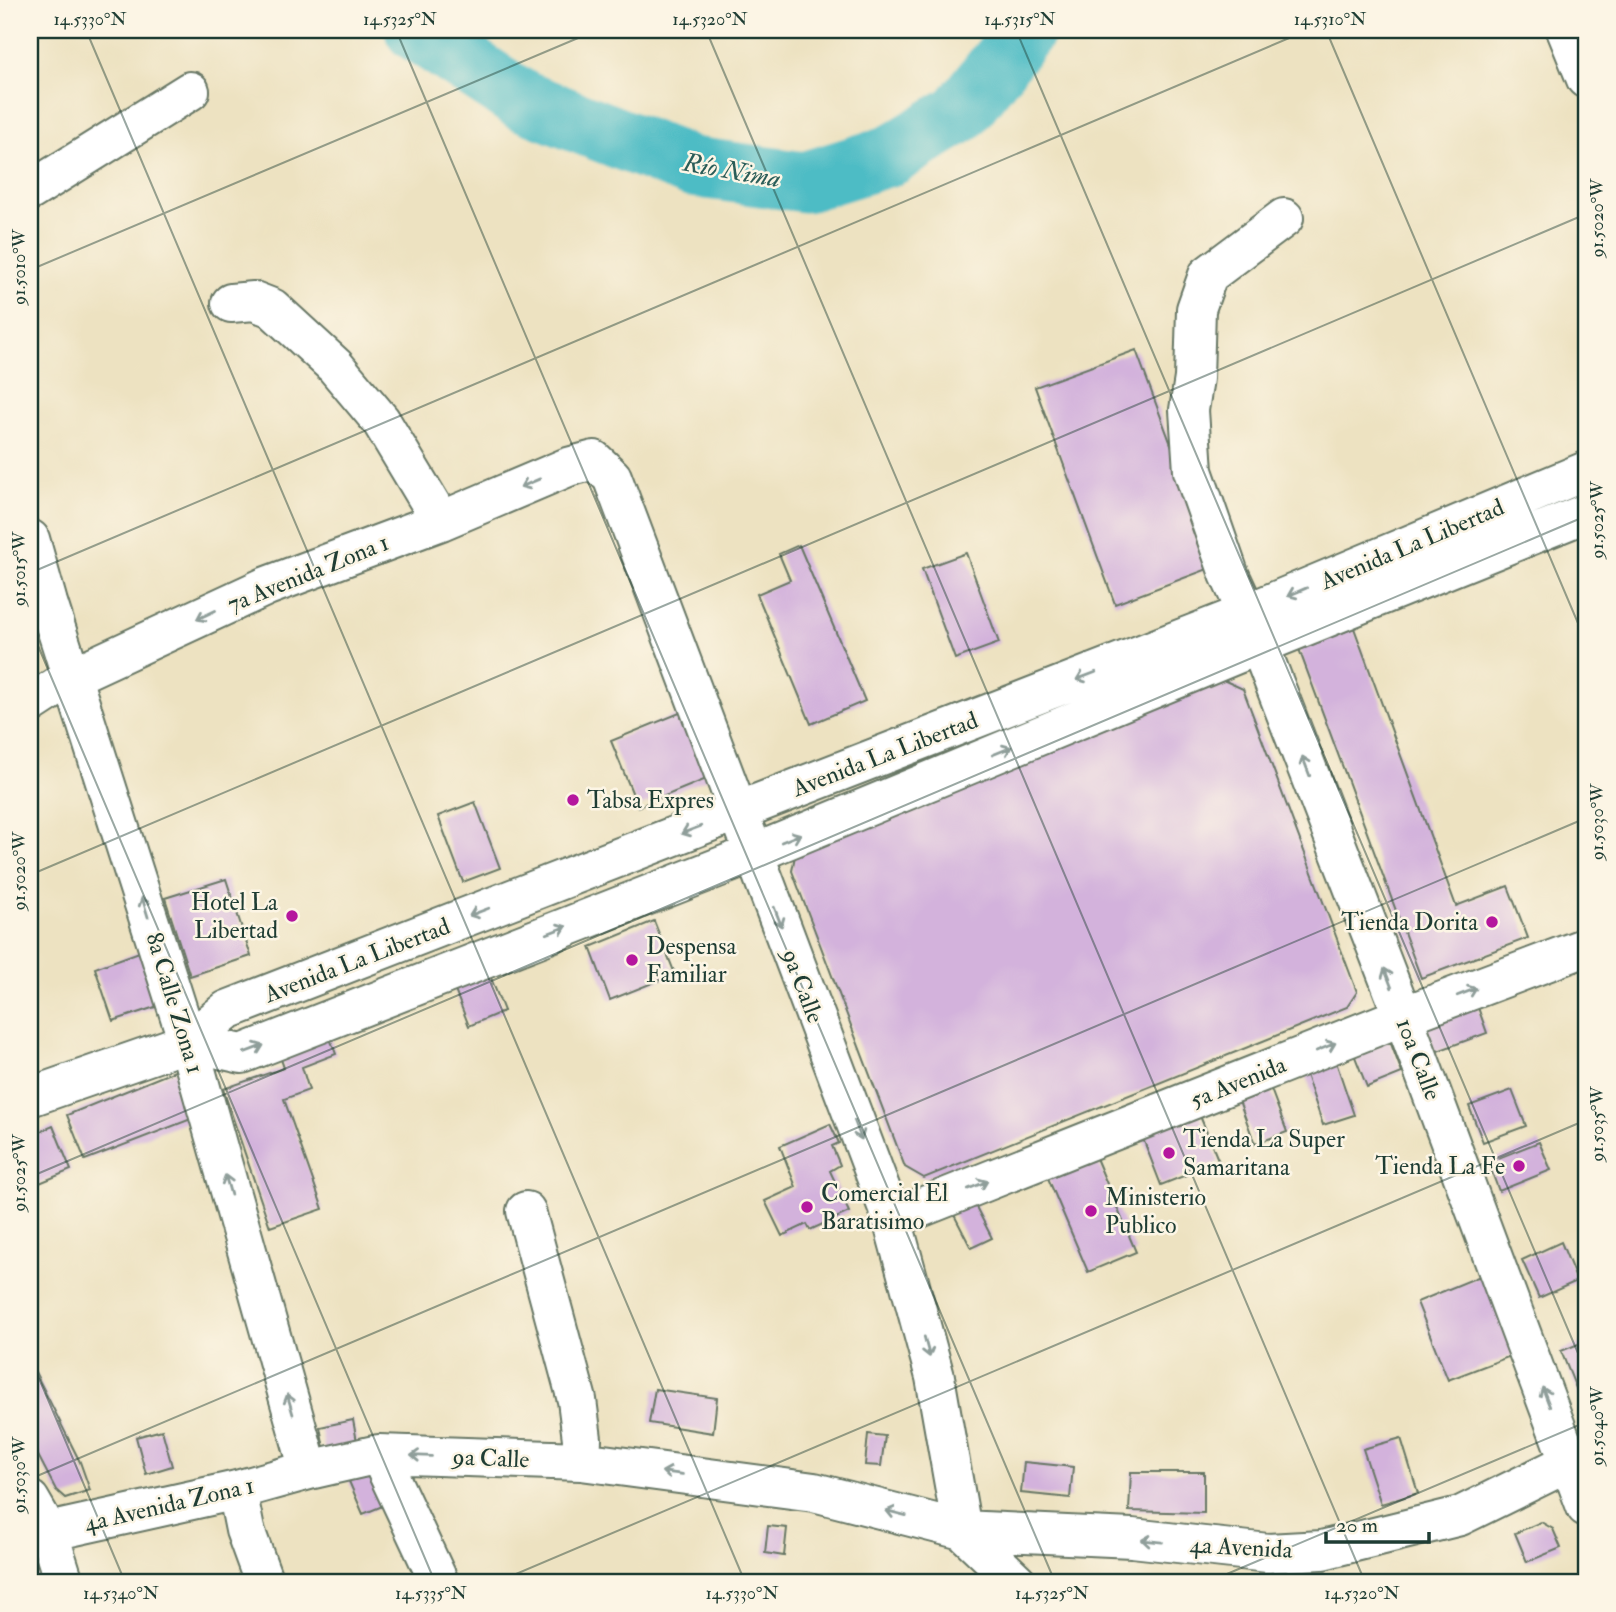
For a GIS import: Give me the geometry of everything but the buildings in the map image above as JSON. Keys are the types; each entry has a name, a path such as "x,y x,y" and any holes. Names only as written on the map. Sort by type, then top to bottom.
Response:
{"street":[{"path":"1566,30 1586,79"},
{"path":"30,191 190,91"},
{"name":"10a Calle","path":"1284,218 1208,275 1196,309 1194,378 1189,410 1193,471 1229,574 1253,629 1578,1457 1586,1507"},
{"path":"231,303 254,301 272,308 335,366 382,421 441,521"},
{"name":"7a Avenida Zona 1","path":"30,704 73,676 267,586 441,521 568,467 594,460"},
{"name":"9a Calle","path":"594,460 612,477 892,1219 935,1377 962,1530"},
{"name":"Avenida La Libertad","path":"188,1042 242,1054 753,854 1253,629 1586,471"},
{"name":"Avenida La Libertad","path":"30,1097 188,1042 227,1010 737,813 1586,513"},
{"name":"8a Calle Zona 1","path":"30,539 188,1042 309,1470"},
{"name":"5a Avenida","path":"892,1219 1403,1016 1586,947"},
{"path":"526,1211 577,1400 582,1439 581,1461"},
{"path":"379,1454 439,1582"},
{"name":"9a Calle","path":"309,1470 379,1454 581,1461 814,1492 962,1530 1017,1582"},
{"name":"4a Avenida","path":"962,1530 1132,1538 1268,1553 1322,1550 1460,1516 1578,1457"},
{"name":"4a Avenida Zona 1","path":"36,1523 237,1490 309,1470"},
{"path":"237,1490 245,1531 264,1582"},
{"path":"36,1523 64,1582"}],"waterway":[{"name":"Río Nima","path":"415,30 523,101 692,167 805,182 892,155 960,113 1025,30"}],"place":[{"name":"Tabsa Expres","path":"573,800"},
{"name":"Hotel La Libertad","path":"292,916"},
{"name":"Tienda Dorita","path":"1492,922"},
{"name":"Despensa Familiar","path":"632,960"},
{"name":"Tienda La Super Samaritana","path":"1169,1153"},
{"name":"Tienda La Fe","path":"1519,1166"},
{"name":"Comercial El Baratisimo","path":"807,1207"},
{"name":"Ministerio Publico","path":"1091,1211"}]}
